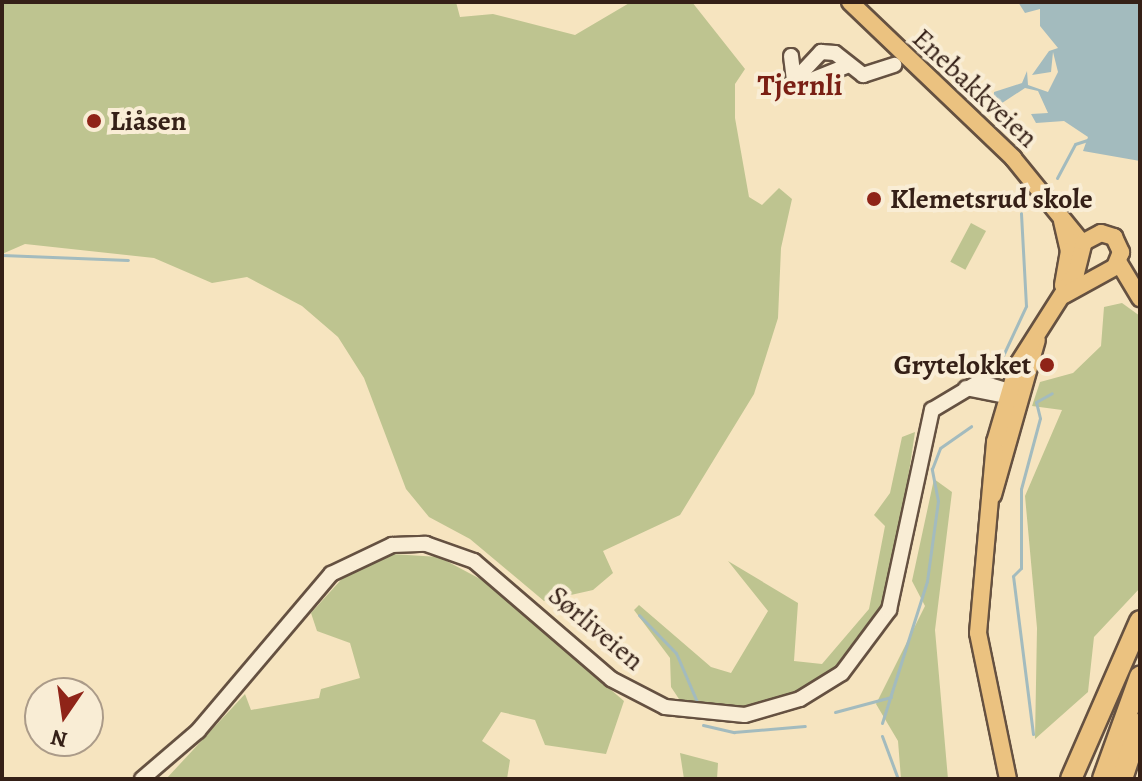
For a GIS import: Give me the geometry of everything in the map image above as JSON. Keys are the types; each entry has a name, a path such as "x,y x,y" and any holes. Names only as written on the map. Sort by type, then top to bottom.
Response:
{"highway":[{"path":"1071,779 1140,621"},
{"path":"1103,779 1140,677"},
{"path":"1122,779 1140,724"}],"main road":[{"name":"Enebakkveien","path":"850,2 1089,239 1114,237 1107,270"},
{"path":"1060,209 1069,251 1062,298"},
{"path":"1008,779 978,633 988,506 1012,394 1038,335 1082,262 1089,239"},
{"path":"1082,262 1107,270 1138,296"},
{"path":"1062,298 1107,270"}],"street":[{"path":"791,56 794,81 816,53 835,53 866,76 894,65"},
{"path":"809,81 849,65"},
{"name":"Sørliveien","path":"142,779 198,731 331,574 392,545 426,544 474,561 611,679 665,707 745,715 800,699 842,673 878,631 900,575 923,431 942,399 966,388 1012,394"}],"green space":[{"path":"2,2 456,2 460,17 493,14 575,35 631,2 692,2 745,69 735,84 735,118 749,197 762,205 779,188 792,199 781,248 778,318 754,394 680,515 603,551 613,573 593,590 544,601 470,539 429,517 406,489 364,378 338,337 302,306 247,277 212,283 154,258 25,244 2,254"},
{"path":"971,223 986,231 965,270 950,262"},
{"path":"1122,303 1140,316 1140,588 1094,637 1088,692 1035,739 1037,628 1025,496 1062,410 1032,406 1040,382 1073,373 1101,346 1104,307"},
{"path":"915,432 892,585 865,643 819,681 773,702 726,711 683,705 671,687 670,658 634,610 639,605 711,667 731,673 768,611 728,561 798,603 794,661 822,664 869,609 885,526 874,515 890,493 902,437"},
{"path":"934,479 952,492 935,630 948,779 901,779 898,741 876,704 925,606 912,581"},
{"path":"392,554 439,557 484,581 624,701 606,754 545,745 535,720 501,712 482,741 510,760 507,779 166,779 245,694 251,710 319,698 321,689 360,678 350,643 317,631 311,613 348,572"},
{"path":"680,753 718,763 717,779 684,779"}],"water":[{"path":"1018,2 1140,2 1140,161 1083,151 1088,137 1064,121 1036,123 1031,114 1048,113 1038,91 1025,88 993,109 994,92 1022,83 1027,71 1028,85 1048,92 1058,72 1053,52 1051,72 1032,75 1049,51 1058,48 1040,26 1040,9 1025,13"}],"waterway":[{"path":"1057,178 1075,144 1087,140"},
{"path":"1030,205 1035,200"},
{"path":"1000,362 1026,306 1021,213"},
{"path":"2,255 128,260"},
{"path":"1033,734 1013,576 1021,568 1021,489 1040,418 1036,402 1052,393"},
{"path":"882,723 927,581 938,501 932,469 940,448 971,426"},
{"path":"639,615 676,653 698,704"},
{"path":"835,712 891,697"},
{"path":"703,725 734,732 805,726"},
{"path":"882,736 898,779"}],"place":[{"name":"Liåsen","path":"94,121"},
{"name":"Klemetsrud skole","path":"874,199"},
{"name":"Grytelokket","path":"1047,365"}],"district":[{"name":"Tjernli","path":"800,85"}]}
